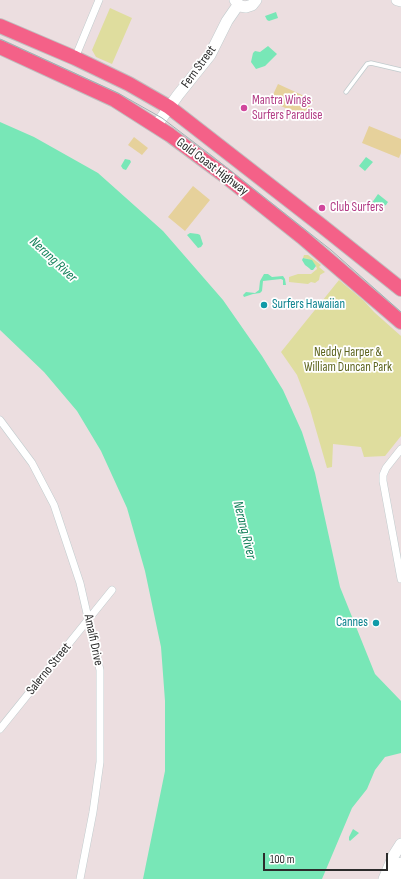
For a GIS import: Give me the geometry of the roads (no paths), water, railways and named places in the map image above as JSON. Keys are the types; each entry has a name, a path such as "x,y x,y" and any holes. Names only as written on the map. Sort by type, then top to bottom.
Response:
{"highway":[{"name":"Gold Coast Highway","path":"0,26 75,58 129,84 170,107 401,289"},
{"name":"Gold Coast Highway","path":"0,47 101,93 156,126 200,157 281,220 362,287 401,322"}],"street":[{"path":"75,58 99,0"},
{"path":"236,2 242,7 248,7 256,0"},
{"path":"397,0 401,1"},
{"name":"Fern Street","path":"156,126 210,55 236,2"},
{"name":"Amalfi Drive","path":"0,420 32,463 54,505 80,583 100,670 100,762 93,812 80,879"},
{"path":"401,449 386,468 383,475 401,579"},
{"name":"Salerno Street","path":"1,727 112,590"},
{"path":"0,716 1,727"},
{"path":"384,879 394,855 401,844"},
{"path":"394,879 401,863"}],"lane":[{"path":"346,92 367,64 371,63 401,70"}],"water":[{"path":"276,12 278,18 269,21 267,20 265,16"},
{"path":"268,46 277,54 265,66 256,69 251,62 253,53 255,51 260,52"},
{"name":"Nerang River","path":"0,122 34,137 98,173 163,231 223,300 262,356 283,390 302,432 315,473 340,587 375,674 401,701 401,753 385,757 375,770 367,789 352,808 322,879 143,879 165,771 165,701 161,647 145,571 127,508 101,451 77,411 44,372 0,330"},
{"path":"366,157 373,162 365,171 359,166"},
{"path":"125,159 130,160 131,162 126,170 121,166"},
{"path":"378,194 388,202 386,205 369,212 367,210"},
{"path":"190,233 200,235 203,244 201,247 198,248 187,235"},
{"path":"303,258 312,260 316,266 313,270 305,265 302,260"},
{"path":"264,274 268,274 272,277 283,276 286,285 283,285 283,280 281,279 263,281 262,291 260,293 244,297 243,295 246,292 255,293 259,290 260,281"},
{"path":"353,829 359,833 350,841 349,837"}],"tram line":[{"path":"0,39 118,93 162,118 331,250 401,312"}],"place":[{"name":"Mantra Wings Surfers Paradise","path":"244,108"},
{"name":"Club Surfers","path":"322,208"},
{"name":"Surfers Hawaiian","path":"264,305"},
{"name":"Cannes","path":"376,623"}],"park label":[{"name":"Neddy Harper & William Duncan Park","path":"348,360"}]}
